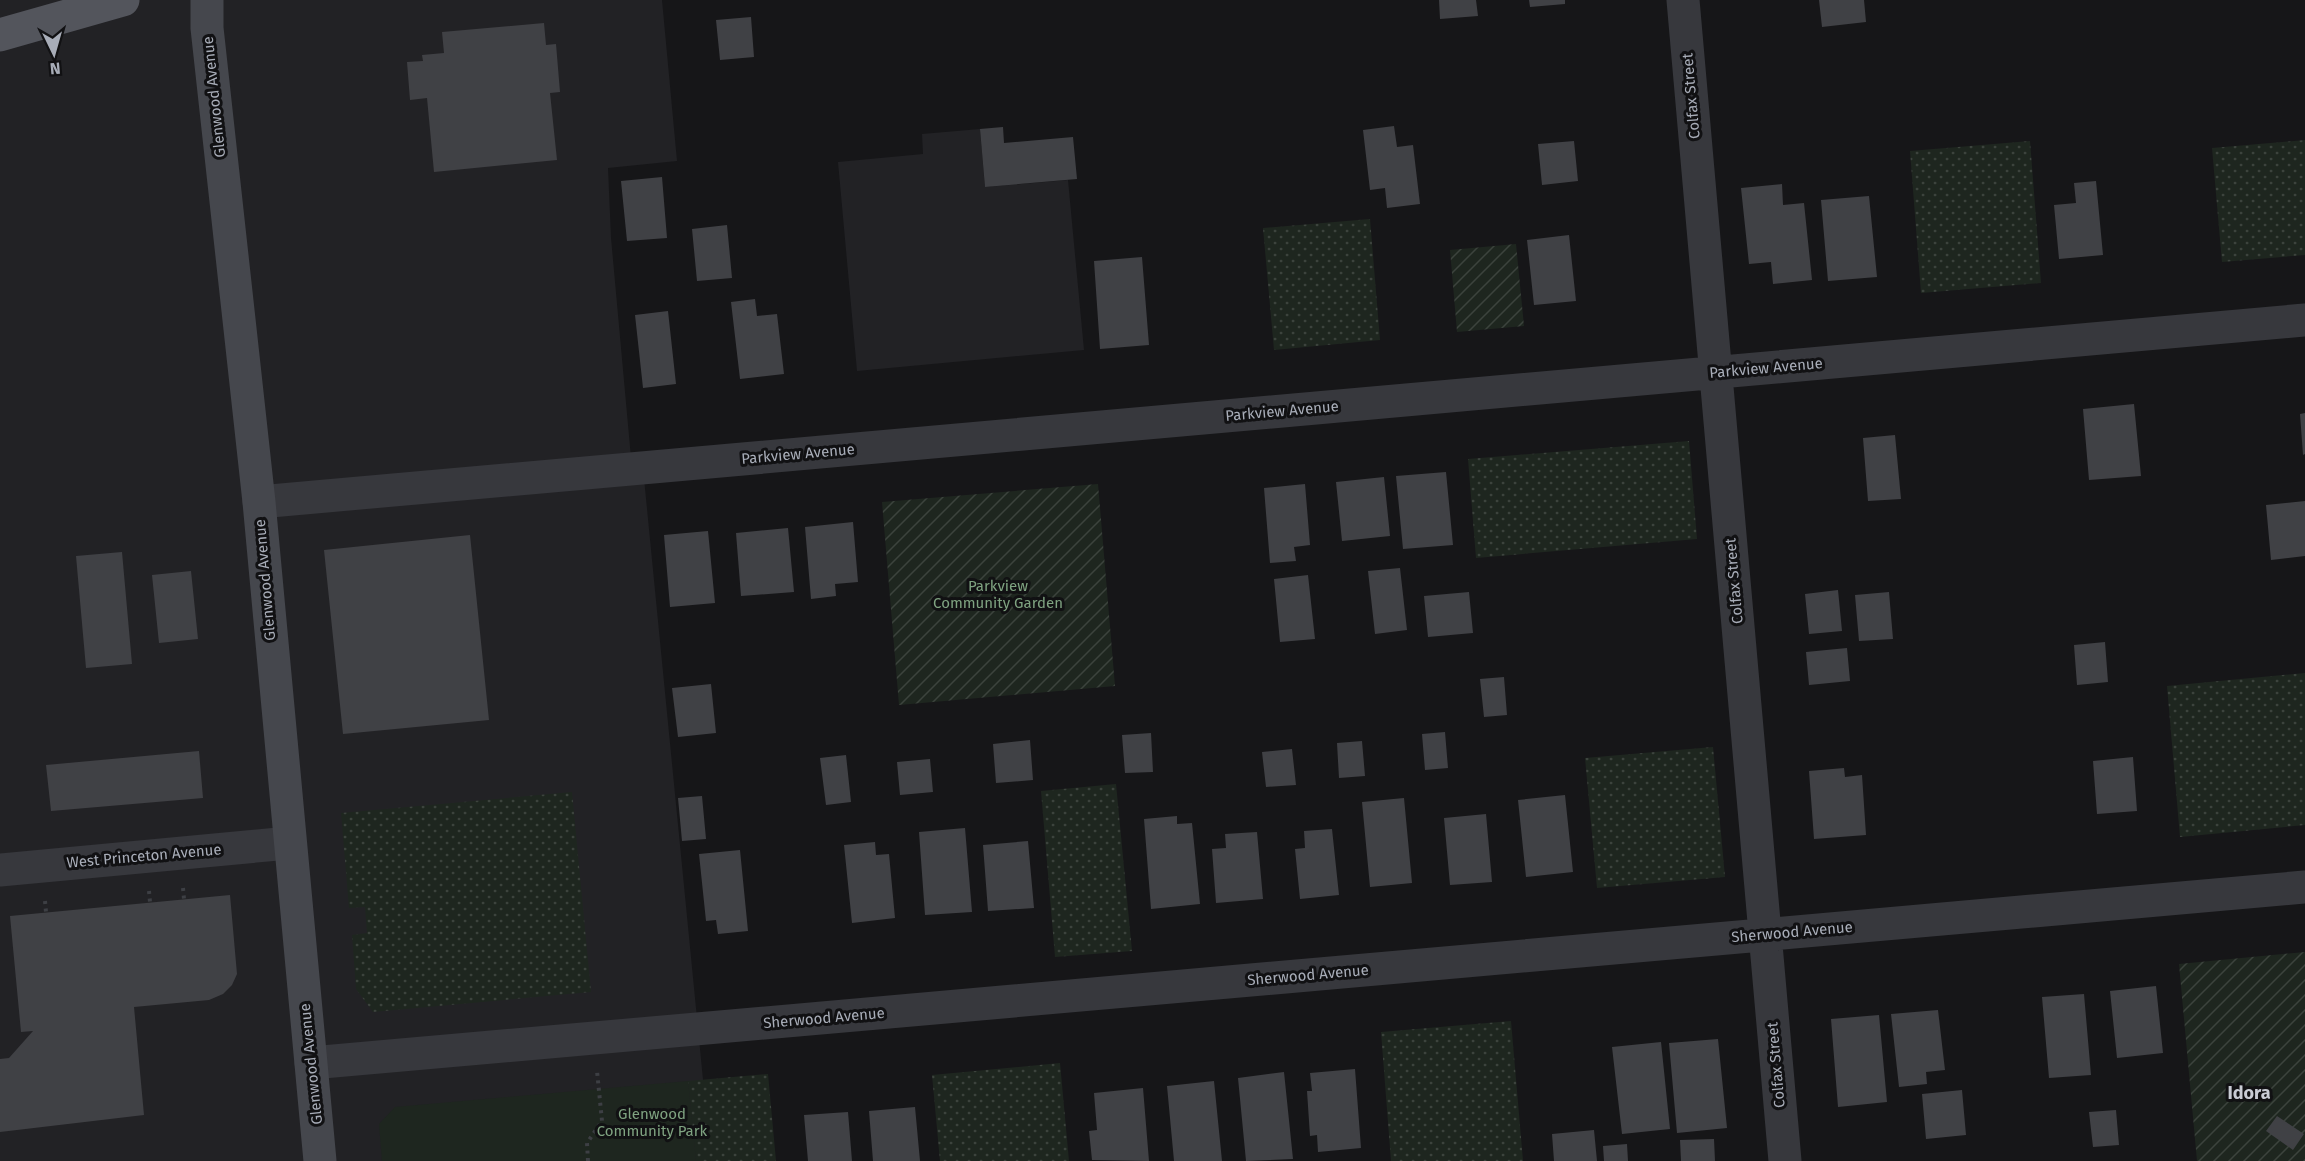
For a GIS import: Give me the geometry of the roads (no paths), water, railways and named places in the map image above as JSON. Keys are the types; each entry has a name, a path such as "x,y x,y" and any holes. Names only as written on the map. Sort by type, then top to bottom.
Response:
{"main road":[{"path":"0,35 123,0"},
{"name":"Glenwood Avenue","path":"207,0 207,28 258,502 320,1161"}],"street":[{"name":"Colfax Street","path":"1683,0 1785,1161"},
{"name":"Parkview Avenue","path":"258,502 2305,320"},
{"name":"West Princeton Avenue","path":"0,870 289,843"},
{"name":"Sherwood Avenue","path":"311,1062 2305,887"}],"district":[{"name":"Idora","path":"2249,1093"}],"park label":[{"name":"Parkview Community Garden","path":"998,594"},
{"name":"Glenwood Community Park","path":"652,1122"}]}
